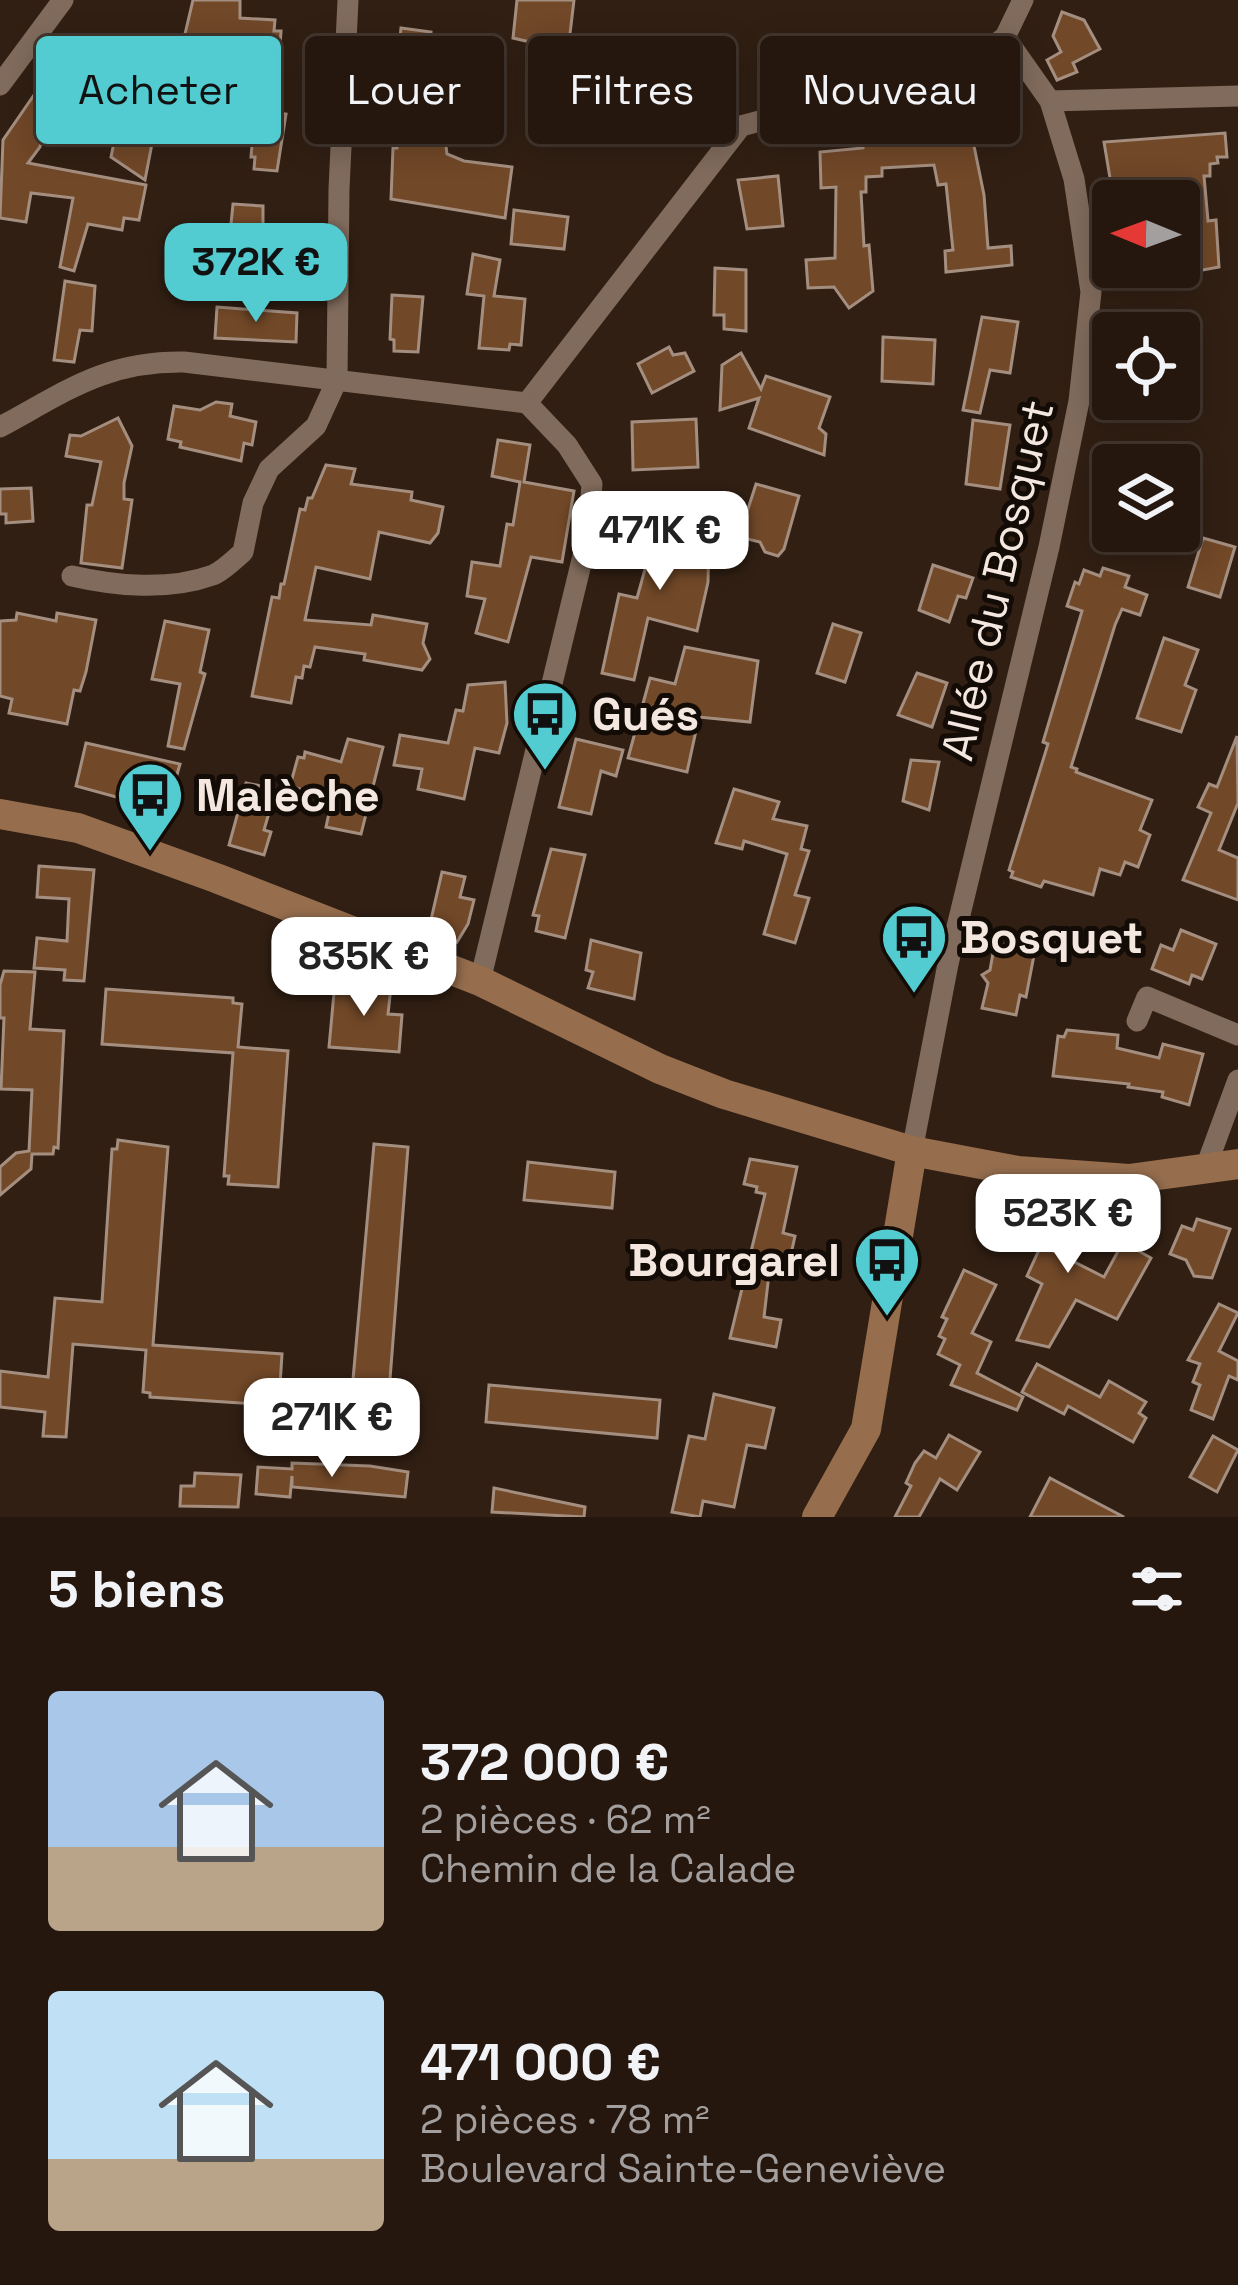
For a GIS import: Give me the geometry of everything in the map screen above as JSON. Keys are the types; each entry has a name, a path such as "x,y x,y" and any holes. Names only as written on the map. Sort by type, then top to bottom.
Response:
{"main road":[{"path":"0,814 78,828 216,878 480,981 676,1076 912,1151 1000,1168 1103,1178 1225,1166"},
{"path":"817,1517 866,1429 912,1151"}],"street":[{"path":"0,85 63,0"},
{"path":"72,577 112,585 174,583 216,574 243,553 253,502 269,469 316,425 337,380 348,0"},
{"path":"1005,36 1023,0"},
{"name":"Allée du Bosquet","path":"912,1151 948,964 1043,570 1078,401 1091,292 1073,179 1050,100 1020,58"},
{"path":"1050,100 1238,96"},
{"path":"527,403 741,127 760,122"},
{"path":"0,427 97,375 141,362 184,362 527,403 567,445 592,484 588,535 480,981"},
{"path":"1137,1021 1147,997 1238,1035"},
{"path":"1225,1166 1210,1156 1238,1080"}],"building":[{"path":"193,0 240,0 240,18 275,20 274,31 281,31 281,36 185,36"},
{"path":"517,0 574,0 570,36 528,36 528,42 513,38"},
{"path":"1062,12 1084,20 1100,49 1073,63 1077,72 1057,80 1047,60 1061,52 1053,36"},
{"path":"401,28 431,32 431,36 400,36"},
{"path":"36,92 36,144 41,144 28,163 146,185 139,220 124,218 122,230 88,224 74,271 60,267 73,198 31,193 26,222 0,218 3,140"},
{"path":"281,114 286,114 277,171 254,169 255,157 251,157 252,144 281,144"},
{"path":"1225,133 1227,157 1217,157 1218,163 1210,164 1210,176 1204,176 1208,221 1216,220 1219,267 1200,270 1200,180 1110,180 1104,142"},
{"path":"114,144 152,144 145,180 111,157"},
{"path":"398,144 446,144 447,154 464,161 512,167 505,218 391,199 393,148"},
{"path":"863,144 974,144 988,248 1011,246 1012,265 946,272 945,251 953,250 946,184 938,185 934,165 882,168 882,176 866,177 866,192 861,192 873,291 849,308 834,287 808,288 806,260 835,258 836,187 821,188 820,152 863,148"},
{"path":"778,176 783,226 747,229 738,180"},
{"path":"233,204 263,206 263,258 228,254"},
{"path":"514,210 568,217 564,249 511,244"},
{"path":"196,250 228,254 225,294 193,292"},
{"path":"473,254 500,260 494,296 525,299 521,345 510,344 509,350 479,348 484,296 467,294"},
{"path":"715,268 746,270 746,331 724,329 724,315 714,315"},
{"path":"65,281 95,286 92,331 80,330 74,362 54,360"},
{"path":"392,295 423,297 418,352 394,351"},
{"path":"217,307 297,313 296,342 215,338"},
{"path":"982,317 1018,322 1010,373 990,370 980,413 963,410"},
{"path":"883,337 935,340 933,384 882,381"},
{"path":"669,347 673,355 685,353 694,371 652,393 638,364"},
{"path":"741,353 761,389 766,376 830,397 819,428 826,434 824,455 749,428 759,398 720,410 722,365"},
{"path":"216,402 232,404 230,416 256,422 252,445 244,443 241,461 180,447 181,442 168,439 174,406 200,410"},
{"path":"118,418 132,446 124,483 124,499 132,500 122,568 81,563 87,505 92,505 101,462 66,456 70,435 81,436"},
{"path":"696,419 698,467 633,470 632,422"},
{"path":"973,420 1010,425 1000,489 966,484"},
{"path":"498,440 530,445 524,482 574,491 562,562 531,557 508,642 476,633 485,599 467,596 472,562 500,566 507,524 513,525 520,482 492,476"},
{"path":"326,465 355,469 351,484 412,492 411,500 443,507 438,533 430,543 379,532 370,579 316,567 305,620 371,625 373,615 427,624 423,643 430,659 422,670 364,660 365,654 315,647 310,667 304,666 302,678 296,677 291,703 252,696 272,597 279,598 284,584 300,509 305,510"},
{"path":"756,484 799,496 778,556 765,552 760,542 739,537"},
{"path":"31,488 33,521 6,523 6,514 0,514 0,489"},
{"path":"646,520 709,535 708,582 697,631 648,618 634,680 602,673 619,594 637,598 649,555 639,552"},
{"path":"1203,538 1235,547 1220,597 1188,587"},
{"path":"933,565 973,578 966,598 958,596 949,622 919,610"},
{"path":"1103,568 1129,576 1125,587 1147,595 1140,615 1122,609 1071,767 1152,800 1140,830 1150,835 1138,867 1125,862 1120,875 1100,869 1093,895 1044,881 1041,887 1011,877 1009,870 1082,611 1067,606 1084,570 1100,576"},
{"path":"17,613 56,621 57,613 96,620 86,672 80,691 74,690 67,724 9,713 12,699 0,696 0,621 16,620"},
{"path":"165,621 209,630 200,672 205,674 184,749 168,746 180,684 152,679"},
{"path":"833,624 861,633 845,682 817,673"},
{"path":"1164,638 1198,650 1185,685 1196,690 1181,732 1137,718"},
{"path":"685,647 758,661 750,722 699,717 687,772 628,758 650,678 675,684"},
{"path":"917,673 947,683 932,727 898,715"},
{"path":"505,682 507,723 499,753 475,748 464,799 418,789 422,769 394,765 400,735 448,743 456,710 463,711 468,685"},
{"path":"1237,736 1238,803 1219,850 1238,858 1238,900 1183,880 1211,813 1198,807 1209,784 1217,787"},
{"path":"348,739 383,747 361,834 326,827 332,799 290,786 298,757 304,758 305,752 341,762"},
{"path":"576,739 623,750 616,776 601,771 591,814 559,807"},
{"path":"86,743 180,764 174,785 169,784 160,822 139,817 142,804 76,786"},
{"path":"911,760 939,762 929,810 903,801"},
{"path":"246,783 276,789 264,830 271,832 264,855 229,845"},
{"path":"734,789 779,802 773,819 807,826 801,849 809,851 795,895 809,898 795,943 764,934 787,854 744,841 742,849 716,843"},
{"path":"551,849 585,855 565,938 536,931 539,916 533,915"},
{"path":"39,866 94,870 84,981 64,980 65,970 34,968 37,938 67,941 69,899 37,897"},
{"path":"442,872 465,877 460,897 474,900 457,942 441,926 430,924"},
{"path":"1181,930 1216,944 1202,979 1192,975 1189,984 1152,969 1161,945 1173,950"},
{"path":"591,940 641,953 634,999 588,988 593,972 586,970"},
{"path":"995,942 1034,955 1026,997 1020,995 1016,1015 982,1008 988,983 982,975 990,970"},
{"path":"4,971 35,972 30,1029 64,1031 58,1148 54,1147 53,1154 32,1154 31,1169 0,1195 0,1167 16,1153 29,1151 32,1090 1,1089 4,1018 0,1018 0,985"},
{"path":"335,982 391,987 388,1014 402,1015 399,1052 329,1047"},
{"path":"106,989 233,998 233,1003 242,1004 238,1047 288,1051 278,1187 228,1184 229,1176 224,1176 233,1053 102,1044"},
{"path":"1067,1030 1118,1035 1117,1048 1159,1058 1163,1044 1203,1054 1189,1105 1162,1097 1163,1092 1129,1084 1053,1076 1058,1036 1064,1037"},
{"path":"118,1140 168,1147 153,1345 282,1354 279,1401 272,1405 150,1397 143,1392 146,1350 73,1344 66,1437 43,1436 45,1412 0,1407 0,1371 48,1377 55,1298 102,1302 112,1149 117,1149"},
{"path":"374,1144 408,1147 388,1405 351,1402"},
{"path":"750,1159 797,1167 783,1233 795,1236 786,1277 769,1274 764,1317 781,1320 776,1347 730,1338 765,1194 744,1184"},
{"path":"528,1162 615,1172 612,1208 524,1200"},
{"path":"1023,1196 1056,1214 1049,1226 1056,1231 1047,1248 1104,1277 1123,1242 1151,1258 1117,1319 1076,1300 1049,1347 1017,1340 1042,1284 1027,1276 1039,1250 1002,1228"},
{"path":"1197,1219 1230,1229 1212,1278 1194,1276 1186,1260 1170,1254 1182,1226 1193,1230"},
{"path":"964,1270 996,1285 972,1333 991,1342 977,1373 1023,1397 1017,1410 951,1385 960,1365 938,1354 945,1339 939,1336 947,1319 942,1317"},
{"path":"1219,1304 1238,1313 1219,1351 1238,1361 1238,1380 1229,1376 1213,1419 1191,1410 1200,1385 1193,1382 1200,1364 1188,1360"},
{"path":"1037,1364 1100,1397 1109,1381 1146,1402 1139,1413 1146,1418 1133,1442 1068,1406 1064,1414 1022,1392"},
{"path":"489,1385 660,1400 657,1438 486,1422"},
{"path":"714,1394 774,1408 765,1448 747,1445 734,1507 703,1501 700,1517 672,1512 689,1436 705,1439"},
{"path":"949,1435 980,1452 957,1490 940,1479 919,1517 895,1517 911,1486 906,1483 915,1463 924,1451 936,1458"},
{"path":"1213,1436 1238,1450 1217,1492 1190,1477"},
{"path":"292,1463 408,1472 405,1497 292,1487 292,1476 290,1497 256,1494 258,1467 292,1469"},
{"path":"195,1473 241,1475 238,1507 180,1506 181,1486 194,1486"},
{"path":"1050,1478 1124,1517 1030,1517"},
{"path":"494,1488 585,1507 584,1517 492,1512"}],"place":[{"name":"Gués","path":"545,773"},
{"name":"Malèche","path":"150,854"},
{"name":"Bosquet","path":"914,996"},
{"name":"Bourgarel","path":"887,1319"}]}
